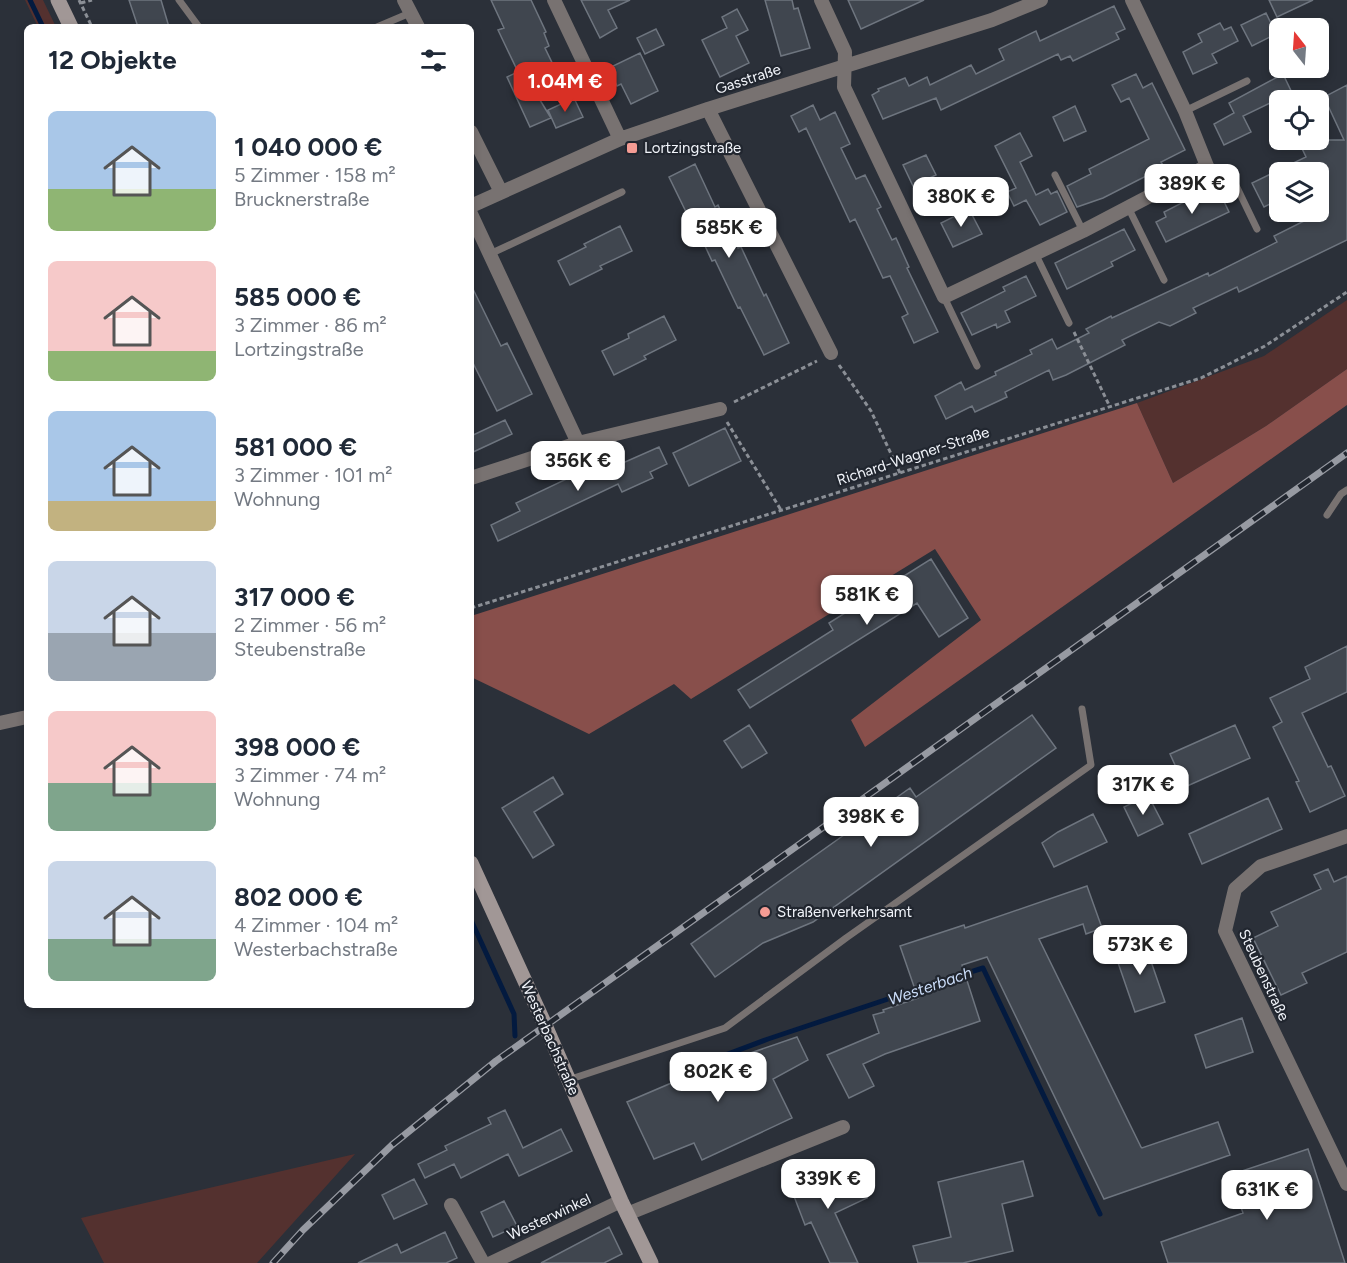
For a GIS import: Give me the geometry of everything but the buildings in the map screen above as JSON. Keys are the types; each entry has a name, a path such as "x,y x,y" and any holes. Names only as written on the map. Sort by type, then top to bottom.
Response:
{"main road":[{"path":"58,0 70,24"},
{"name":"Westerbachstraße","path":"474,870 624,1208 651,1263"}],"street":[{"path":"554,0 620,140"},
{"path":"821,0 845,52 844,87 944,297 1083,231 1207,166 1185,111 1132,0"},
{"name":"Gasstraße","path":"474,205 620,140 708,109 992,20 1041,0"},
{"path":"407,6 416,24"},
{"path":"708,109 831,353"},
{"path":"474,138 501,192"},
{"path":"474,220 578,443"},
{"path":"474,477 578,443 720,409"},
{"path":"0,723 24,718"},
{"name":"Steubenstraße","path":"1347,836 1261,866 1235,889 1225,931 1347,1184"},
{"path":"624,1208 843,1127"},
{"path":"451,1205 483,1263"},
{"name":"Westerwinkel","path":"491,1263 624,1208"}],"lane":[{"path":"179,0 197,24"},
{"path":"381,24 407,6"},
{"path":"1185,111 1247,81"},
{"path":"1207,166 1228,171 1257,229"},
{"path":"1055,175 1083,231"},
{"path":"490,254 622,192"},
{"path":"1128,207 1164,280"},
{"path":"1035,253 1069,323"},
{"path":"944,297 977,366"},
{"path":"1327,515 1341,494 1347,490"},
{"path":"568,1080 725,1028 846,938 1090,765 1082,709"}],"path":[{"path":"91,24 80,2 92,0"},
{"name":"Richard-Wagner-Straße","path":"474,607 1201,378 1265,346 1347,292"},
{"path":"1069,323 1109,406"},
{"path":"781,510 720,409 831,353 871,411 900,473"}],"shaded area":[{"path":"25,0 43,0 55,24 37,24"},
{"path":"1347,300 1347,369 1266,426 1173,483 1137,403 1264,356"},
{"path":"1347,369 1347,405 865,747 851,720 981,620 935,549 691,699 674,684 589,734 474,678 474,615 1137,403 1173,483 1266,426"},
{"path":"355,1154 257,1263 104,1263 81,1218"}],"waterway":[{"name":"Westerbach","path":"30,0 42,24"},
{"name":"Westerbach","path":"474,927 514,1014 515,1036"},
{"name":"Westerbach","path":"958,976 983,968 1100,1214"},
{"name":"Westerbach","path":"688,1069 768,1039 921,988"}],"railway":[{"path":"273,1263 303,1230 392,1145 496,1061 1347,453"}],"place":[{"name":"Lortzingstraße","path":"632,148"},
{"name":"Straßenverkehrsamt","path":"765,912"}]}
